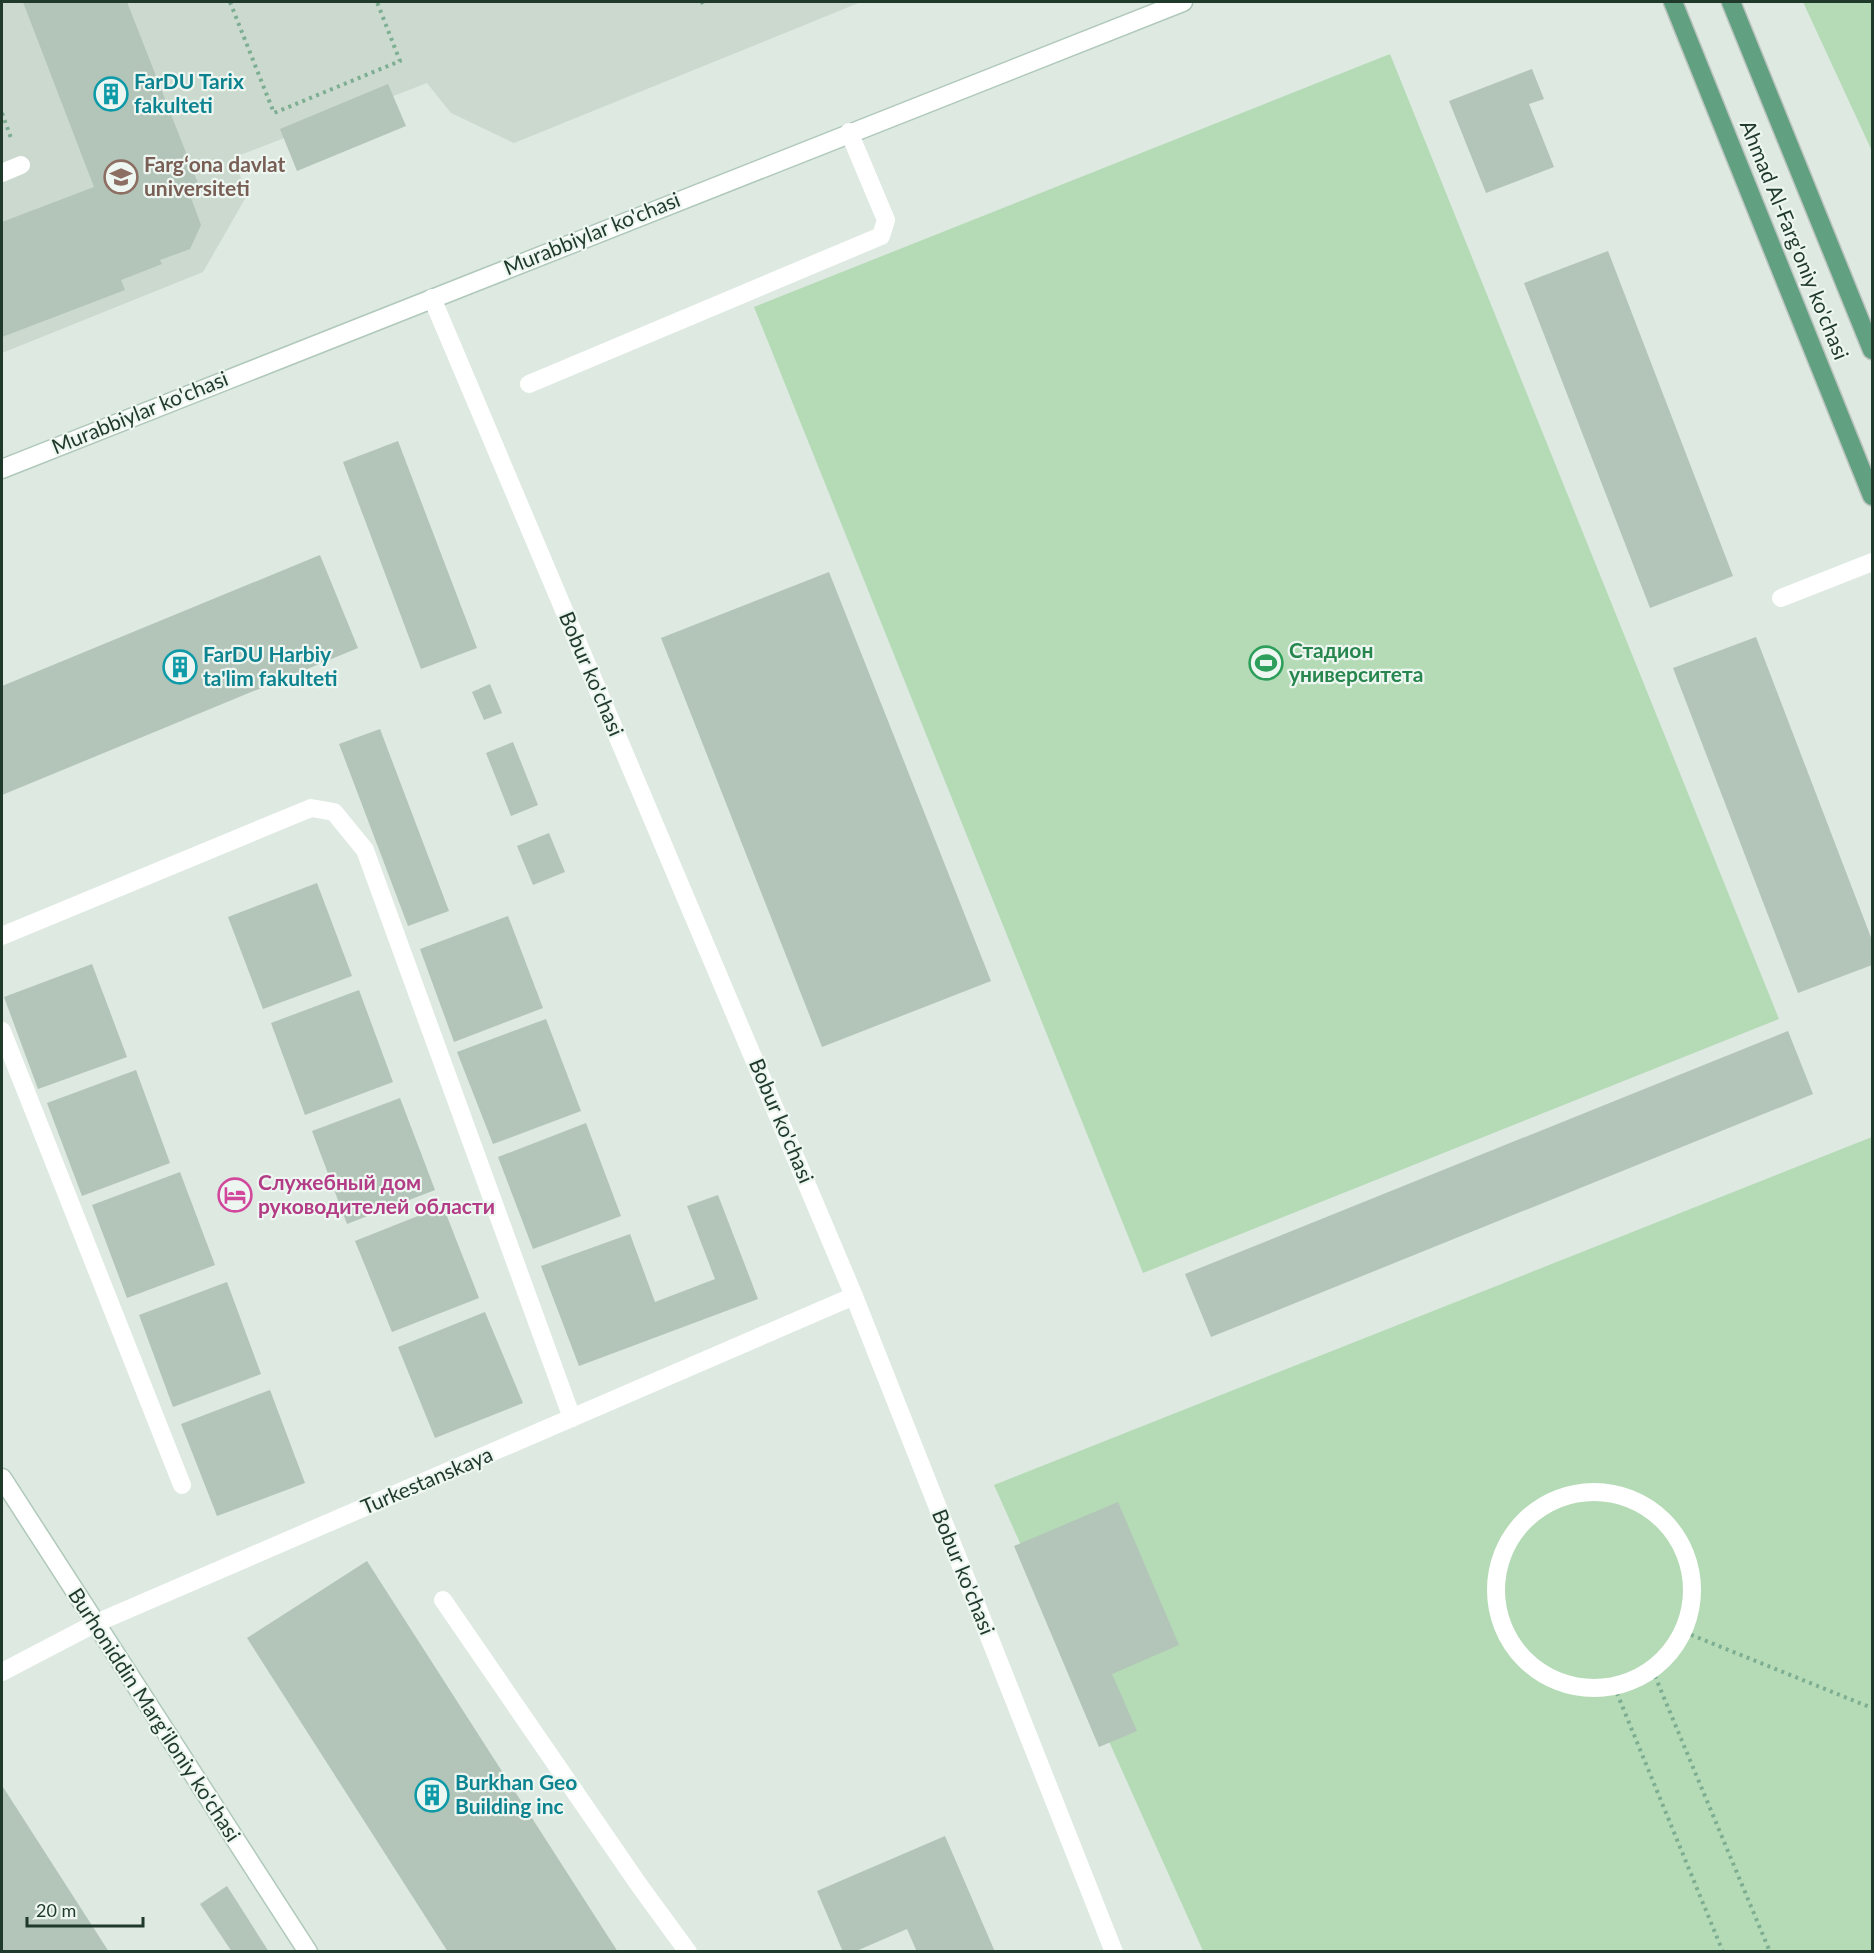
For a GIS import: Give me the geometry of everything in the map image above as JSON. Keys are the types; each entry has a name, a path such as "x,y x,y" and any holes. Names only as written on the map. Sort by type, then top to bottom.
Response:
{"main road":[{"name":"Ahmad Al-Farg'oniy ko'chasi","path":"1673,2 1872,496"},
{"name":"Ahmad Al-Farg'oniy ko'chasi","path":"1731,2 1872,350"}],"street":[{"name":"Murabbiylar ko'chasi","path":"2,469 849,132 1183,2"},
{"path":"530,384 881,236 886,220 849,132"},
{"path":"2,173 21,165"},
{"name":"Bobur ko'chasi","path":"432,298 855,1296 1114,1952"},
{"path":"1781,598 1872,561"},
{"path":"2,936 311,808 334,812 365,850 572,1418"},
{"path":"2,1031 182,1485"},
{"name":"Turkestanskaya","path":"2,1672 94,1624 855,1296"},
{"name":"Burhoniddin Marg'iloniy ko'chasi","path":"2,1478 94,1624 308,1952"},
{"path":"1596,1491 1628,1497 1656,1513 1678,1537 1691,1567 1693,1600 1684,1632 1666,1659 1639,1678 1614,1686 1574,1687 1544,1675 1518,1654 1502,1625 1495,1594 1499,1562 1513,1533 1536,1510 1565,1495 1596,1491"},
{"path":"443,1600 639,1885 688,1952"}],"path":[{"path":"230,2 274,113 400,61 377,2"},
{"path":"1684,1632 1872,1708"},
{"path":"1652,1669 1770,1952"},
{"path":"1614,1686 1723,1952"}],"shaded area":[{"name":"Fargʻona davlat universiteti","path":"2,2 861,2 514,143 451,113 427,83 235,157 246,197 203,272 2,353"}],"green space":[{"path":"1803,2 1872,2 1872,151"},
{"name":"Стадион университета","path":"1390,54 1779,1019 1143,1273 754,307"},
{"path":"1872,1137 1872,1951 1203,1951 994,1485"}],"building":[{"name":"FarDU Tarix fakulteti","path":"23,2 127,2 201,191 190,195 201,225 190,249 160,260 162,264 121,280 125,290 2,337 2,222 94,187"},
{"path":"1532,69 1544,99 1529,104 1554,167 1486,193 1449,101"},
{"path":"388,84 406,126 297,171 280,129"},
{"path":"1608,251 1733,576 1650,608 1524,283"},
{"path":"398,441 477,648 421,669 343,462"},
{"name":"FarDU Harbiy ta'lim fakulteti","path":"320,555 358,648 2,795 2,686"},
{"path":"829,572 991,981 822,1047 661,638"},
{"path":"1756,637 1872,940 1872,965 1798,993 1673,668"},
{"path":"490,684 502,713 484,720 472,692"},
{"path":"380,729 449,911 408,926 339,744"},
{"path":"513,742 538,805 511,816 486,753"},
{"path":"549,833 565,872 533,885 517,846"},
{"path":"317,883 352,976 263,1009 228,917"},
{"path":"508,916 543,1008 454,1042 420,949"},
{"path":"92,964 127,1057 38,1089 4,997"},
{"path":"359,990 393,1082 305,1115 271,1023"},
{"path":"546,1019 581,1111 493,1144 457,1052"},
{"path":"1788,1031 1813,1094 1211,1337 1185,1274"},
{"path":"136,1070 170,1163 82,1196 47,1103"},
{"path":"400,1098 435,1190 347,1224 312,1131"},
{"path":"586,1123 621,1216 533,1249 498,1157"},
{"path":"180,1172 215,1265 127,1298 92,1205"},
{"path":"718,1195 758,1299 579,1366 541,1266 630,1234 655,1302 715,1279 687,1206"},
{"path":"443,1206 479,1298 392,1332 355,1241"},
{"path":"227,1282 261,1374 173,1407 139,1315"},
{"path":"485,1312 523,1403 435,1438 398,1347"},
{"path":"270,1390 305,1483 217,1516 181,1424"},
{"path":"1118,1502 1179,1645 1112,1674 1137,1731 1099,1747 1014,1546"},
{"name":"Burkhan Geo Building inc","path":"367,1561 618,1952 448,1952 247,1638"},
{"path":"3,1787 109,1952 2,1952"},
{"path":"945,1836 995,1952 917,1952 907,1929 854,1952 843,1952 817,1891"},
{"path":"227,1886 269,1952 232,1952 200,1904"}],"place":[{"name":"FarDU Tarix fakulteti","path":"111,94"},
{"name":"Fargʻona davlat universiteti","path":"121,177"},
{"name":"Стадион университета","path":"1266,663"},
{"name":"FarDU Harbiy ta'lim fakulteti","path":"180,667"},
{"name":"Служебный дом руководителей области","path":"235,1195"},
{"name":"Burkhan Geo Building inc","path":"432,1795"}]}
